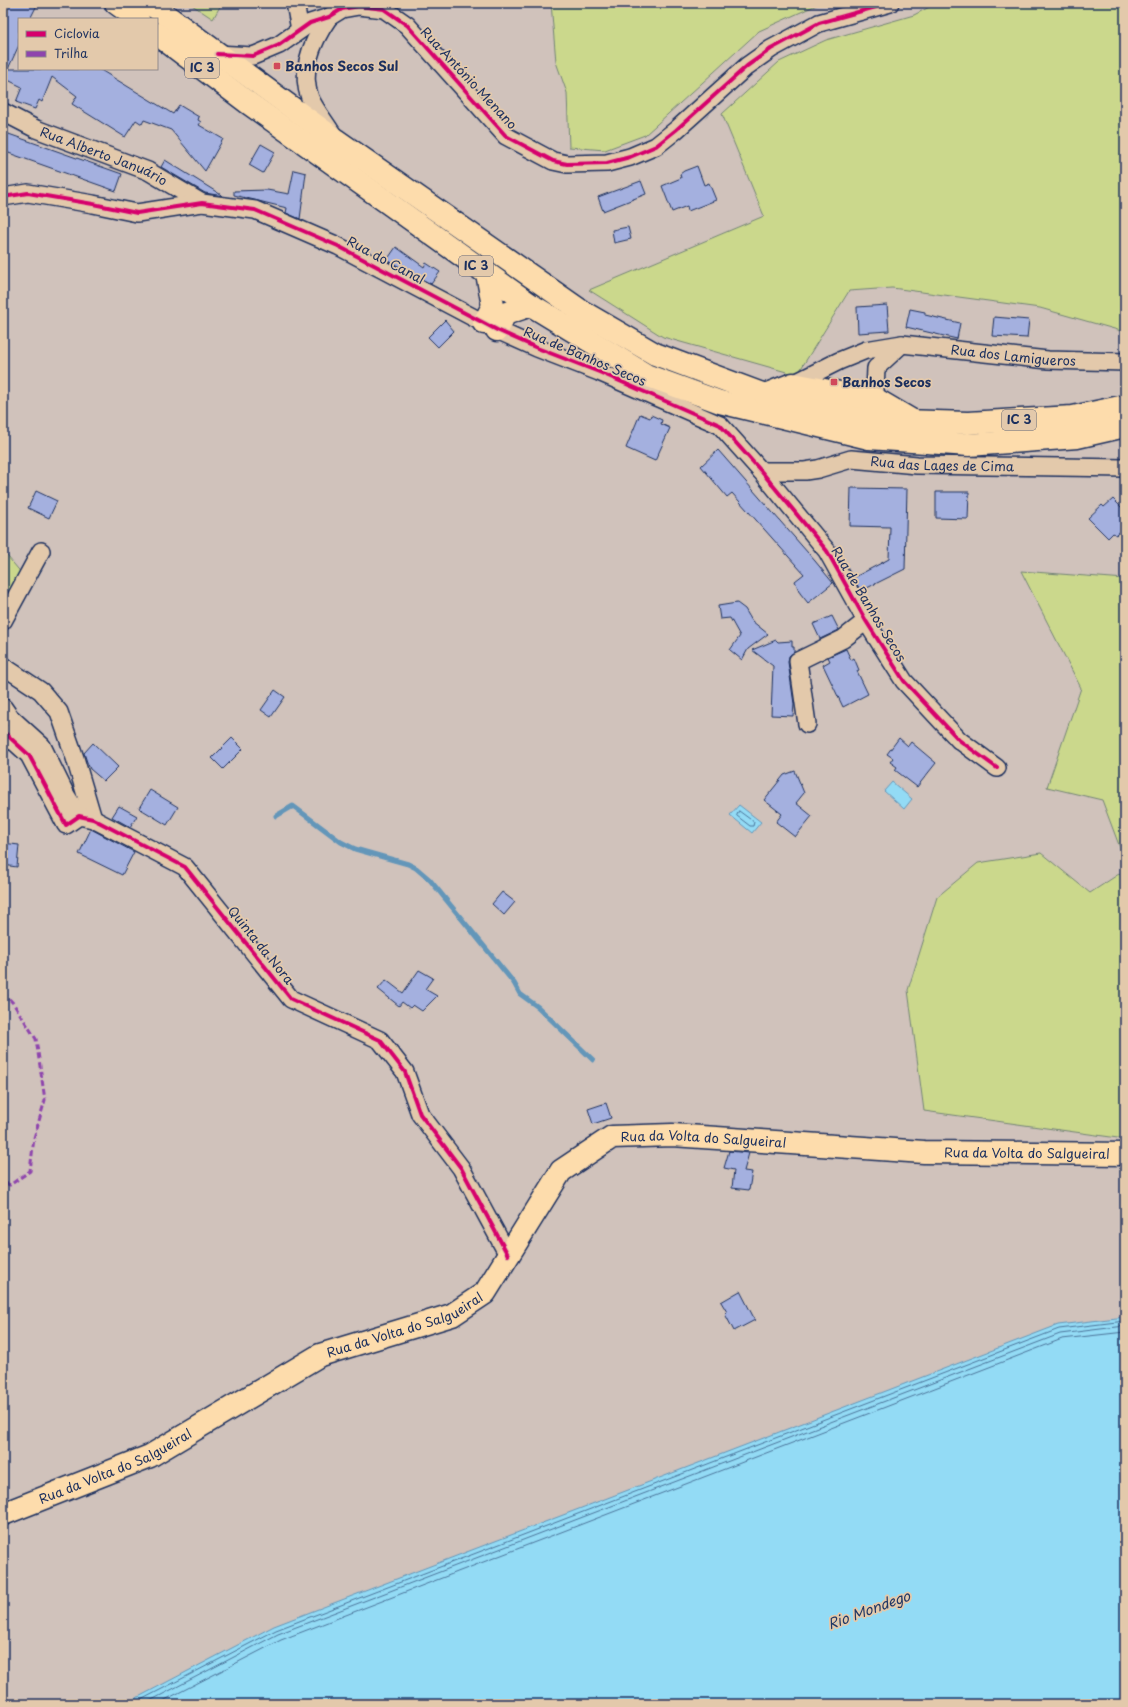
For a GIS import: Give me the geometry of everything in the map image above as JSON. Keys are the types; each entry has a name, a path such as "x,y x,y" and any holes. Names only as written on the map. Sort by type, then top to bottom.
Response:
{"main road":[{"path":"116,3 137,18"},
{"name":"IC 3","path":"149,3 336,140 581,311 655,354 765,395 871,420 911,420 968,423 1073,417 1125,406"},
{"name":"IC 3","path":"158,35 247,102 531,305 646,375 720,402 869,438 969,445 1078,437 1125,426"},
{"path":"487,273 493,306 491,326"},
{"path":"491,326 505,314 531,305"},
{"path":"765,395 793,384 877,400 911,420"},
{"name":"Rua da Volta do Salgueiral","path":"3,1514 150,1456 320,1355 452,1315 485,1293 561,1171 612,1137 672,1135 924,1152 1125,1154"}],"street":[{"path":"295,3 300,30"},
{"name":"Rua António Menano","path":"217,54 253,56 279,45 310,24 329,17 342,9 359,6 384,9 406,24 506,136 553,161 567,164 607,163 630,158 656,146 747,66 771,49 819,23 890,3"},
{"name":"Rua António Menano","path":"329,17 318,32 308,59 308,85 310,98 336,140"},
{"name":"Rua Alberto Januário","path":"3,112 36,128 148,171 202,203"},
{"name":"Rua do Canal","path":"3,197 28,193 138,213 202,203 255,210 338,246 491,326"},
{"name":"Rua de Banhos Secos","path":"491,326 537,348 599,372 720,425 762,470 827,551 866,621 904,681 921,701 959,740 997,768"},
{"path":"877,400 875,391 876,368 902,344"},
{"name":"Rua dos Lamigueros","path":"793,384 839,361 866,350 902,344 1048,360 1125,362"},
{"name":"Rua das Lages de Cima","path":"762,470 805,471 818,469 851,459 917,465 1125,468"},
{"path":"3,621 41,551"},
{"path":"807,724 798,661 843,639 866,621"},
{"path":"3,666 41,691 59,712 75,758 86,818"},
{"path":"3,707 10,717 42,746 66,795 86,818"},
{"path":"3,743 6,734 29,755 66,825 86,818"},
{"name":"Quinta da Nora","path":"86,818 185,867 291,999 380,1040 405,1072 420,1114 461,1168 508,1254"}],"green space":[{"path":"189,3 222,3 213,19"},
{"path":"551,3 821,3 759,31 645,135 605,150 569,147 567,93 556,62"},
{"path":"937,3 1125,3 1125,332 1040,308 892,288 849,291 797,375 663,337 589,290 764,216 722,114 779,62 826,40 914,15"},
{"path":"3,551 23,575 3,608"},
{"path":"1021,571 1125,579 1125,861 1102,800 1047,787 1081,688"},
{"path":"1041,853 1090,893 1125,870 1125,1139 924,1111 908,990 937,897 978,863"}],"water":[{"path":"892,782 912,799 904,809 884,791"},
{"path":"739,805 761,822 752,833 730,815"},
{"name":"Rio Mondego","path":"1125,1317 1125,1704 125,1704 274,1626 1058,1325"}],"building":[{"path":"3,3 38,3 30,18 18,18 18,47 8,69 101,70 173,114 179,105 199,117 198,120 201,122 199,125 223,139 205,171 171,130 144,120 142,124 136,120 125,137 72,104 77,96 52,77 42,102 39,100 35,109 16,102 22,87 4,78 3,81"},
{"path":"3,132 122,174 116,191 3,151"},
{"path":"261,144 275,152 263,173 249,165"},
{"path":"165,160 223,196 205,193 161,167"},
{"path":"697,166 704,185 709,183 716,200 688,211 687,206 672,212 662,186 681,178 680,174 684,171"},
{"path":"294,170 306,173 300,219 286,213 287,208 234,195 234,191 267,190 289,194"},
{"path":"641,181 646,194 603,211 598,197"},
{"path":"628,227 631,239 614,243 612,230"},
{"path":"396,247 424,267 426,263 440,272 431,284 387,260"},
{"path":"887,305 889,331 858,333 857,307"},
{"path":"910,309 925,312 925,315 960,323 957,339 906,327"},
{"path":"994,317 1029,320 1027,338 992,336"},
{"path":"445,320 454,331 438,347 428,337"},
{"path":"640,414 650,418 651,415 662,420 661,424 670,428 655,461 626,448"},
{"path":"718,450 833,583 808,603 800,593 795,581 804,574 732,493 727,497 701,466"},
{"path":"851,488 907,489 905,569 861,591 853,578 889,559 890,527 850,526"},
{"path":"36,491 57,501 49,518 28,508"},
{"path":"936,492 969,492 968,519 936,518"},
{"path":"1113,499 1125,511 1125,527 1116,535 1113,533 1108,538 1088,518 1102,505 1104,507"},
{"path":"737,603 745,609 752,621 768,634 748,649 742,660 730,650 740,636 730,618 720,619 718,606"},
{"path":"832,616 839,630 820,639 813,624"},
{"path":"776,640 778,642 792,641 792,647 794,647 794,652 789,656 788,662 794,704 793,716 771,715 773,666 752,650"},
{"path":"846,649 851,660 854,658 859,670 857,671 868,694 843,707 823,665 830,661 828,657"},
{"path":"275,690 285,697 271,717 261,710"},
{"path":"232,738 243,749 223,769 212,758"},
{"path":"899,738 908,746 911,742 936,763 917,787 895,770 897,767 890,762 893,758 887,754"},
{"path":"93,743 118,767 104,781 90,769 84,753"},
{"path":"795,771 804,793 796,803 812,816 795,837 776,822 782,814 764,800 784,775"},
{"path":"150,790 178,807 167,825 139,808"},
{"path":"119,806 137,816 130,827 112,817"},
{"path":"91,829 134,852 122,875 79,854"},
{"path":"3,843 19,845 17,867 3,865"},
{"path":"502,892 515,902 504,915 492,904"},
{"path":"419,970 433,978 425,989 437,996 422,1011 413,1005 410,1008 402,1002 399,1006 378,989 386,980 403,993"},
{"path":"606,1103 611,1118 593,1124 588,1109"},
{"path":"729,1151 749,1153 744,1171 752,1172 749,1190 732,1188 734,1170 724,1168"},
{"path":"740,1291 755,1320 734,1331 725,1314 727,1312 721,1302"}],"waterway":[{"path":"276,816 293,806 341,842 355,849 408,864 416,868 430,880 514,983 520,994 538,1007 593,1060"}],"marked path":[{"path":"3,992 13,1003 36,1039 45,1100 34,1138 30,1171 10,1185 3,1182"}],"cycle path":[{"path":"217,54 253,56 279,45 310,23 329,17 342,9 359,6 384,9 407,25 506,136 553,161 567,164 607,163 630,157 656,146 747,66 771,49 819,23 890,3"},
{"path":"3,197 28,193 137,213 202,203 255,210 338,246 497,330 537,348 599,372 720,425 761,471 827,551 866,621 904,681 959,740 997,768"},
{"path":"3,743 6,734 29,755 66,825 79,816 93,819 185,867 291,999 380,1040 405,1072 420,1114 461,1168 508,1255"}],"place":[{"name":"Banhos Secos Sul","path":"277,66"},
{"name":"Banhos Secos","path":"834,382"}]}
